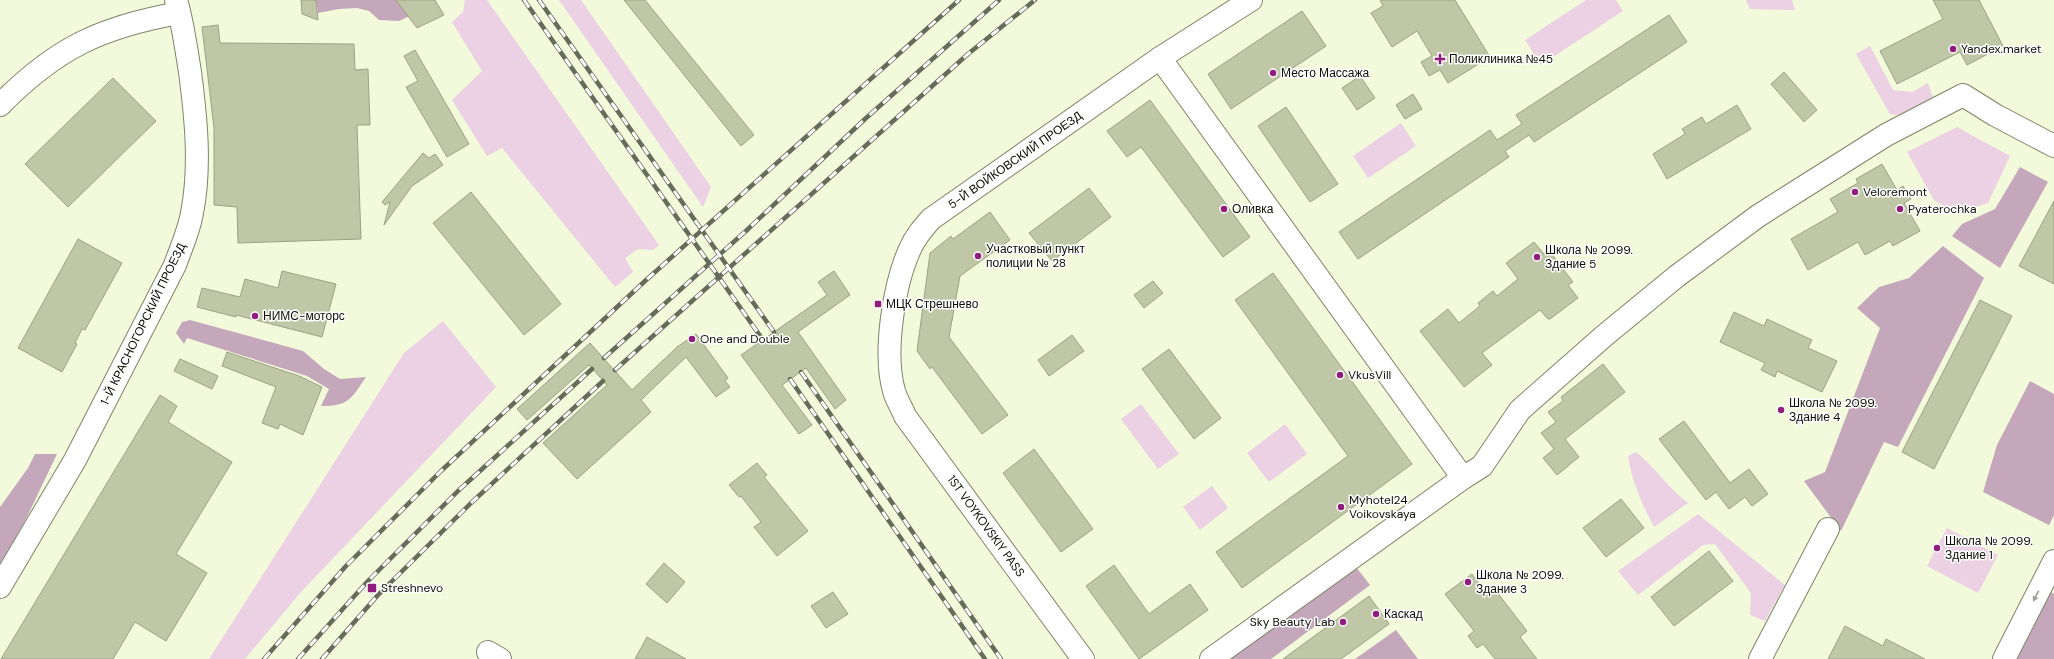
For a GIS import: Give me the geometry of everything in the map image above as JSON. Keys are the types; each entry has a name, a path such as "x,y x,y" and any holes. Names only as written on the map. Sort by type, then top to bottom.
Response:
{"street":[{"name":"5-Й ВОЙКОВСКИЙ ПРОЕЗД","path":"894,390 890,344 893,310 904,266 910,249 920,232 931,219 1160,58 1251,0"},
{"path":"0,105 19,86 51,60 88,38 178,6"},
{"name":"1-Й КРАСНОГОРСКИЙ ПРОЕЗД","path":"0,587 75,460 175,265 184,242 192,213 196,181 196,118 185,38 178,6"},
{"path":"1160,58 1463,478"},
{"path":"1211,659 1463,478 1482,466 1520,410 1604,336 1677,276 1758,216 1886,135 1963,95 2054,146"},
{"name":"1ST VOYKOVSKIY PASS","path":"894,390 905,416 1083,659"},
{"path":"1760,659 1828,529"},
{"path":"2004,659 2054,561"}],"shaded area":[{"path":"316,0 396,0 435,4 399,21 379,20 369,11 357,8 339,9 318,13"},
{"path":"465,0 487,0 659,245 653,250 638,249 625,258 633,272 615,287 502,148 487,156 452,100 482,71 452,22 463,12"},
{"path":"559,0 581,0 711,187 703,207"},
{"path":"1586,0 1616,0 1623,11 1541,65 1525,40"},
{"path":"1746,0 1792,0 1795,10 1750,9"},
{"path":"1870,46 1893,90 1912,92 1928,83 1933,98 1902,116 1890,114 1856,54"},
{"path":"1401,123 1416,146 1368,178 1353,156"},
{"path":"1957,127 2010,156 1988,203 1955,213 1934,200 1907,152"},
{"path":"2020,167 2048,182 2000,268 1952,236 1962,224 1995,209"},
{"path":"1943,246 1984,278 1898,447 1884,442 1841,531 1804,481 1825,472 1880,328 1857,308 1879,287 1909,278"},
{"path":"190,320 303,351 324,369 340,379 366,377 353,396 344,403 338,405 321,406 329,389 307,376 187,338 184,344 176,333 182,322"},
{"path":"443,321 496,387 301,592 245,659 209,659 404,353"},
{"path":"2030,381 2054,394 2054,515 2049,525 1983,492 1997,445"},
{"path":"1141,404 1179,454 1158,469 1121,419"},
{"path":"1285,424 1307,454 1269,482 1247,453"},
{"path":"1636,452 1674,491 1688,503 1654,527 1645,510 1632,475 1628,456"},
{"path":"35,454 57,454 26,519 0,566 0,507 28,468"},
{"path":"1212,486 1228,508 1200,530 1183,507"},
{"path":"1698,514 1785,585 1765,621 1750,615 1751,593 1715,544 1703,545 1638,595 1618,571"},
{"path":"1947,528 1998,555 1978,593 1927,566"},
{"path":"1356,567 1370,585 1271,659 1227,659"},
{"path":"2049,591 2054,594 2054,659 2015,659"},
{"path":"1396,630 1418,659 1355,659"}],"building":[{"path":"301,0 316,0 318,20 302,14"},
{"path":"396,0 435,0 444,15 417,28"},
{"path":"624,0 645,0 754,135 741,146"},
{"path":"1380,0 1455,0 1490,57 1448,83 1440,70 1429,76 1421,62 1432,56 1417,31 1392,47 1371,13 1383,6"},
{"path":"1933,0 1979,0 2003,46 1967,65 1960,52 1897,84 1880,51 1943,19"},
{"path":"1302,11 1326,46 1231,109 1208,74"},
{"path":"1669,15 1687,42 1534,142 1529,135 1505,151 1509,157 1358,259 1339,232 1490,130 1497,140 1522,124 1516,115"},
{"path":"218,25 220,43 354,44 355,70 368,69 370,125 357,125 361,239 238,243 237,207 214,205 214,128 202,27"},
{"path":"415,50 469,144 447,157 406,87 418,81 404,56"},
{"path":"1784,72 1817,110 1804,122 1771,84"},
{"path":"1360,76 1375,98 1357,110 1342,88"},
{"path":"113,78 156,121 68,207 25,164"},
{"path":"1413,94 1422,109 1405,119 1396,105"},
{"path":"1150,100 1250,237 1223,257 1141,147 1127,157 1107,131"},
{"path":"1737,105 1751,129 1667,179 1653,154 1685,134 1682,129 1702,117 1706,124"},
{"path":"1286,107 1338,184 1310,202 1258,126"},
{"path":"423,153 429,158 435,154 443,165 412,186 384,225 390,202 385,205 382,202"},
{"path":"1882,164 1897,190 1903,186 1911,199 1904,203 1920,231 1893,246 1890,241 1865,255 1858,242 1808,270 1791,239 1838,212 1830,199 1858,183 1856,179"},
{"path":"1089,188 1111,217 1052,261 1029,233"},
{"path":"471,192 561,304 524,335 433,223"},
{"path":"2054,201 2054,284 2019,266"},
{"path":"990,212 1010,240 960,276 949,337 1008,415 982,434 932,367 930,369 917,351 930,253 951,236 953,239"},
{"path":"78,239 122,263 85,330 82,329 75,343 77,344 62,372 18,348"},
{"path":"1534,242 1544,254 1549,250 1573,282 1568,285 1578,298 1550,319 1548,319 1540,310 1482,353 1492,365 1464,387 1420,331 1448,309 1459,323 1480,306 1478,303 1493,291 1497,296 1518,279 1506,263"},
{"path":"282,271 336,284 322,337 236,315 236,317 197,307 202,288 240,297 245,279 278,288"},
{"path":"834,271 850,295 798,332 846,400 835,409 806,368 782,385 812,425 799,434 741,355 827,295 818,282"},
{"path":"1273,273 1412,464 1242,588 1216,552 1348,456 1235,300"},
{"path":"1153,281 1163,293 1144,308 1134,295"},
{"path":"1980,300 2012,316 1934,469 1902,452"},
{"path":"1734,312 1764,326 1767,319 1812,340 1808,348 1837,361 1822,392 1777,371 1775,377 1761,370 1765,363 1720,342"},
{"path":"696,334 728,378 725,381 730,387 716,397 686,357 641,400 651,412 577,479 543,443 607,385 589,365 527,420 517,409 590,343 632,390 677,347"},
{"path":"1072,335 1084,351 1049,376 1038,360"},
{"path":"1169,349 1221,418 1194,439 1142,369"},
{"path":"227,352 299,376 322,387 303,435 280,424 278,429 262,423 276,387 222,366"},
{"path":"180,359 218,376 212,389 174,371"},
{"path":"1603,364 1625,392 1565,439 1579,457 1557,475 1543,458 1554,449 1541,433 1556,422 1548,412 1563,401 1561,397"},
{"path":"160,395 177,406 168,422 232,462 176,554 207,573 166,641 135,622 113,659 1,659"},
{"path":"1684,421 1730,483 1749,469 1768,494 1752,506 1745,497 1729,509 1716,492 1706,500 1659,439"},
{"path":"1034,449 1093,529 1061,552 1003,473"},
{"path":"757,463 767,475 764,477 808,531 777,556 754,527 761,522 741,496 739,497 729,485"},
{"path":"1621,499 1644,528 1606,557 1583,528"},
{"path":"1709,551 1733,581 1674,626 1651,597"},
{"path":"664,563 685,582 667,603 646,584"},
{"path":"1114,565 1149,614 1190,584 1208,610 1139,659 1086,586"},
{"path":"1472,574 1489,597 1496,591 1527,631 1520,637 1537,659 1495,659 1483,644 1477,648 1468,636 1474,631 1445,594"},
{"path":"833,592 848,614 826,628 811,606"},
{"path":"1369,596 1389,624 1341,659 1283,659"},
{"path":"1845,626 1883,646 1886,639 1925,659 1828,659"},
{"path":"647,637 686,659 635,659"}],"railway":[{"path":"524,0 763,340"},
{"path":"539,0 774,332"},
{"path":"264,659 346,566 441,471 645,281 959,0"},
{"path":"604,358 747,230 865,119 999,0"},
{"path":"615,370 968,54 1035,0"},
{"path":"298,659 367,582 459,490 592,369"},
{"path":"801,372 1001,659"},
{"path":"790,379 985,659"},
{"path":"322,659 378,595 471,503 603,381"}],"place":[{"name":"Yandex.market","path":"1953,49"},
{"name":"Поликлиника №45","path":"1440,59"},
{"name":"Место Массажа","path":"1273,73"},
{"name":"Veloremont","path":"1855,192"},
{"name":"Оливка","path":"1224,209"},
{"name":"Pyaterochka","path":"1900,209"},
{"name":"Участковый пункт полиции № 28","path":"978,256"},
{"name":"Школа № 2099. Здание 5","path":"1537,257"},
{"name":"МЦК Стрешнево","path":"878,304"},
{"name":"НИМС-моторс","path":"255,316"},
{"name":"One and Double","path":"692,339"},
{"name":"VkusVill","path":"1340,375"},
{"name":"Школа № 2099. Здание 4","path":"1781,410"},
{"name":"Myhotel24 Voikovskaya","path":"1341,507"},
{"name":"Школа № 2099. Здание 1","path":"1937,548"},
{"name":"Школа № 2099. Здание 3","path":"1468,582"},
{"name":"Streshnevo","path":"372,588"},
{"name":"Каскад","path":"1376,614"},
{"name":"Sky Beauty Lab","path":"1343,622"}]}
